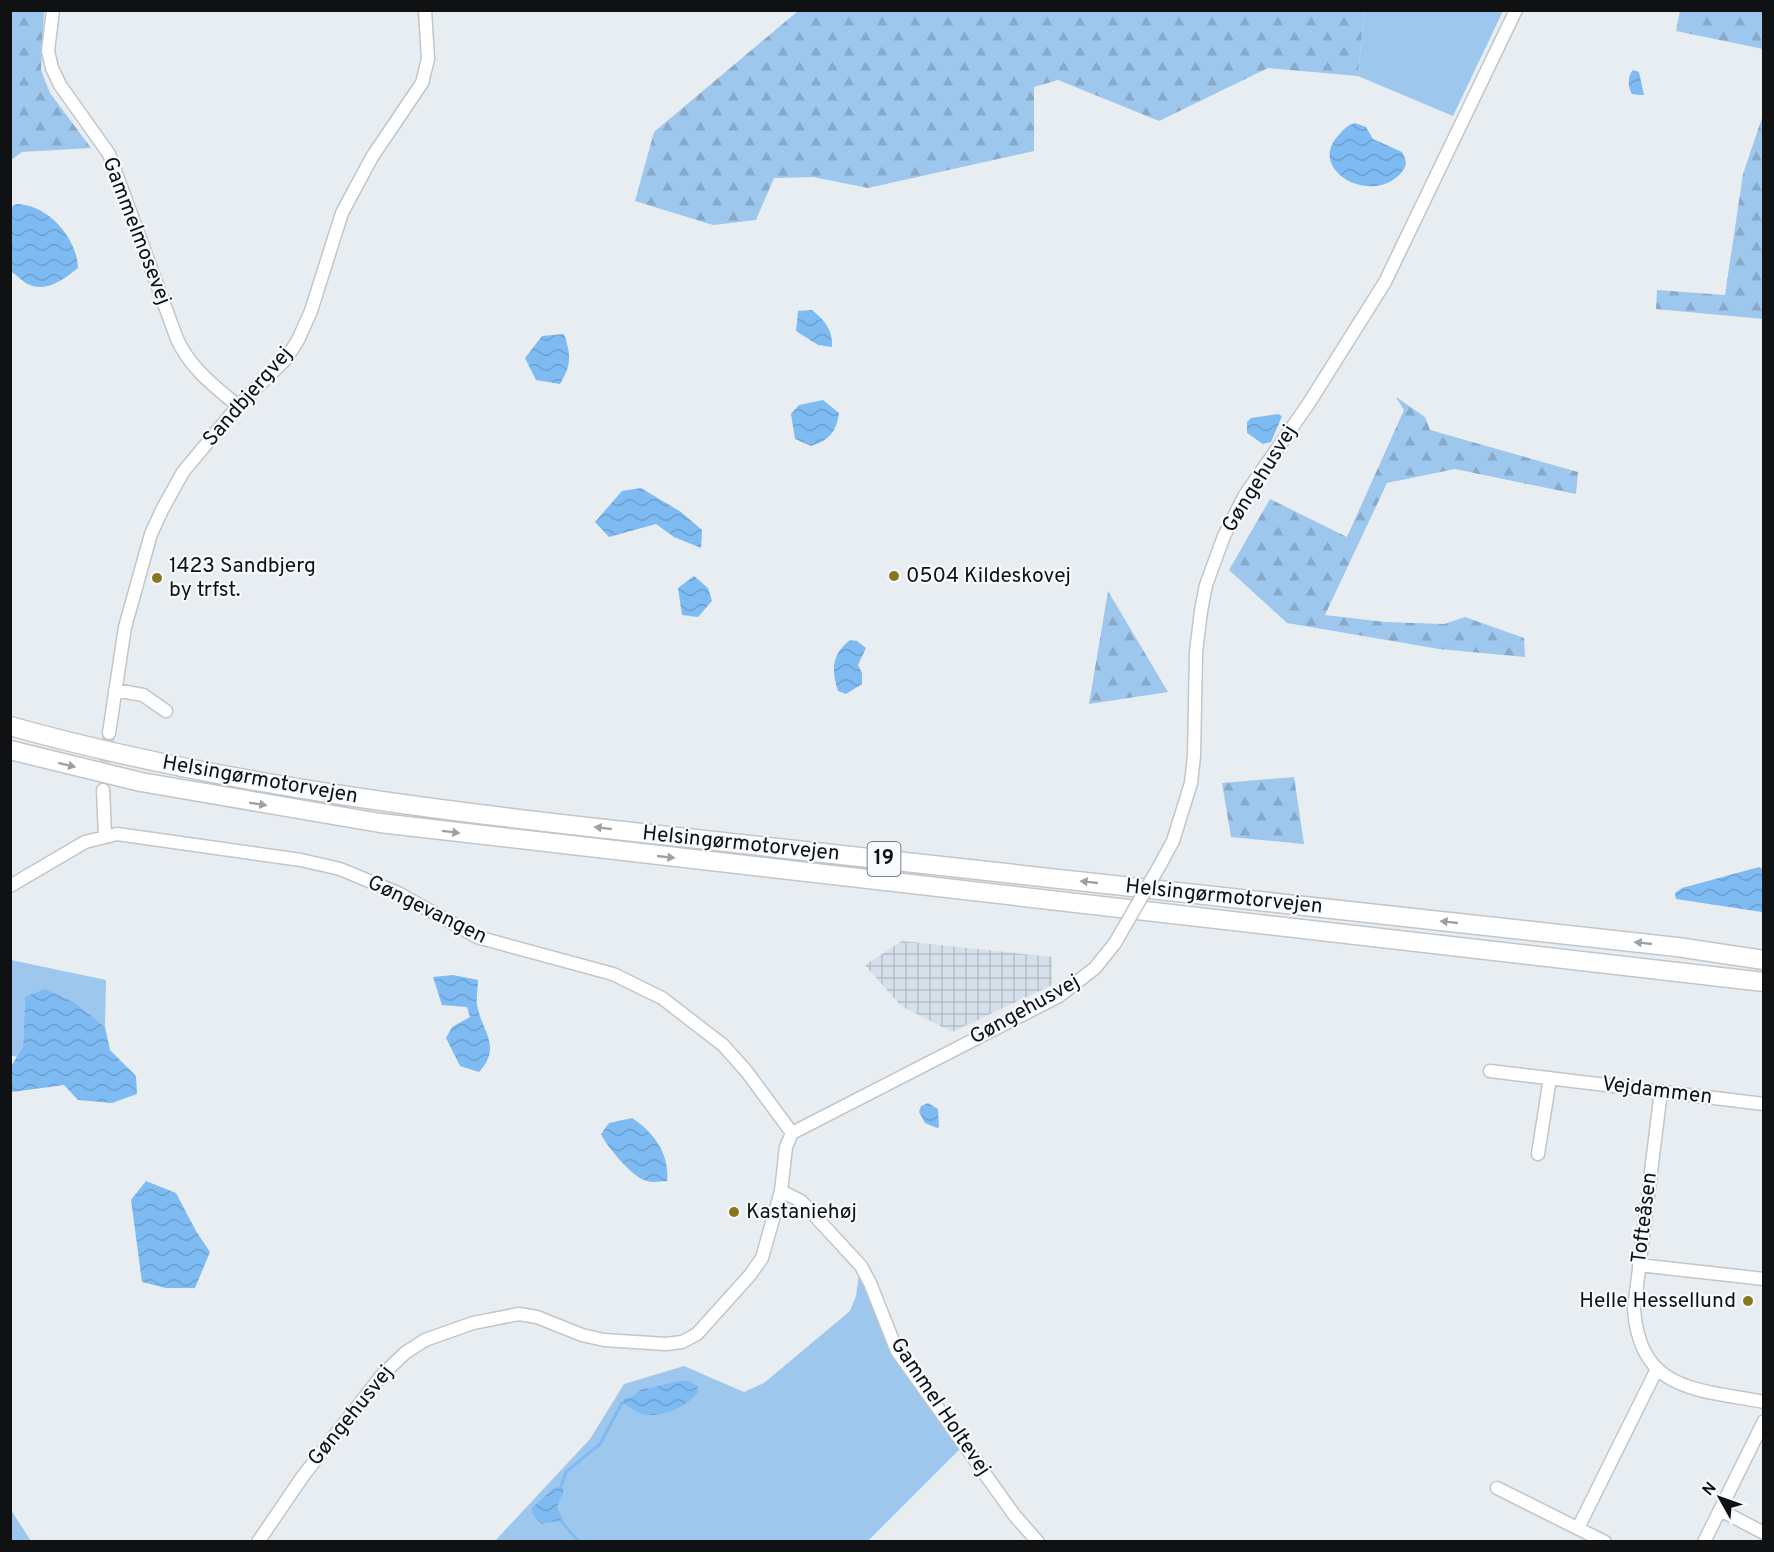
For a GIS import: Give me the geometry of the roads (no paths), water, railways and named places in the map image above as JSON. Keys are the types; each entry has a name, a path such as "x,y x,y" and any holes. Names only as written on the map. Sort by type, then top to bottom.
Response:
{"highway":[{"name":"Helsingørmotorvejen","path":"10,726 141,759 249,780 407,804 681,837 1677,947 1764,960"},
{"name":"Helsingørmotorvejen","path":"10,750 141,782 380,823 1764,982"},
{"path":"1677,947 1764,948"}],"street":[{"name":"Gammelmosevej","path":"53,10 48,51 52,68 60,85 109,154 177,339 188,360 202,376 238,406"},
{"name":"Sandbjergvej","path":"109,733 125,627 151,534 183,472 238,406 272,375 298,340 311,310 342,213 372,158 422,83 428,59 425,10"},
{"name":"Gøngehusvej","path":"258,1542 303,1476 382,1375 405,1353 440,1334 499,1317 519,1314 537,1317 582,1335 647,1345 682,1342 711,1322 762,1258 781,1191 786,1147 792,1133 1059,996 1089,974 1115,943 1173,841 1191,783 1194,756 1196,652 1201,611 1206,585 1224,536 1245,495 1309,403 1385,282 1516,10"},
{"path":"115,690 143,695 166,711"},
{"path":"10,886 85,842 105,835 103,790"},
{"name":"Gøngevangen","path":"105,835 117,834 301,860 340,869 398,893 477,937 574,962 637,984 694,1020 723,1045 747,1072 792,1133"},
{"name":"Vejdammen","path":"1490,1071 1764,1104"},
{"path":"1538,1154 1550,1078"},
{"name":"Tofteåsen","path":"1660,1091 1634,1309 1636,1333 1644,1352 1657,1369 1686,1387 1764,1402"},
{"name":"Gammel Holtevej","path":"781,1191 801,1201 861,1266 897,1351 1015,1516 1038,1542"},
{"path":"1639,1265 1764,1279"},
{"path":"1578,1528 1657,1369"},
{"path":"1704,1542 1764,1421"},
{"path":"1497,1488 1578,1528 1589,1538 1605,1542"},
{"path":"1720,1510 1764,1533"}],"water":[{"path":"1633,70 1639,72 1644,95 1632,94 1629,79"},
{"path":"1355,123 1366,127 1373,139 1402,152 1406,165 1398,176 1386,184 1358,185 1336,171 1330,161 1330,149 1337,137 1347,126"},
{"path":"16,204 39,210 59,225 72,245 78,268 56,283 43,287 27,284 11,272 11,207"},
{"path":"812,310 827,326 832,347 818,345 796,331 798,311"},
{"path":"564,334 569,359 567,371 560,384 536,380 525,358 542,336"},
{"path":"823,400 839,413 834,431 823,441 811,446 795,439 791,414 799,405"},
{"path":"1278,414 1282,416 1271,442 1263,444 1247,433 1247,422 1251,418"},
{"path":"641,488 681,512 702,530 701,548 674,537 656,524 609,537 595,522 622,491"},
{"path":"694,576 708,588 712,601 698,617 682,615 678,588"},
{"path":"850,640 857,641 866,648 858,665 862,673 862,684 846,694 838,691 834,669 836,656"},
{"path":"1759,867 1763,869 1762,912 1676,899 1675,893 1682,888"},
{"path":"453,975 478,980 477,1004 490,1046 486,1063 479,1072 460,1066 446,1038 452,1027 470,1017 467,1007 442,1005 433,977"},
{"path":"45,989 76,1003 105,1027 110,1050 136,1076 137,1094 112,1103 78,1100 64,1085 12,1092 12,1065 23,1046 25,997"},
{"path":"928,1103 938,1109 939,1127 937,1128 925,1123 919,1112 921,1106"},
{"path":"632,1118 654,1137 659,1145 666,1162 667,1181 649,1182 641,1179 614,1154 604,1140 601,1134 609,1123"},
{"path":"146,1181 176,1193 210,1252 195,1288 166,1288 142,1282 131,1200"},
{"path":"689,1381 698,1387 698,1393 673,1411 657,1415 642,1414 622,1403 624,1399 632,1397 640,1390"},
{"path":"561,1486 564,1490 557,1507 563,1520 542,1524 535,1518 531,1509 554,1488"}],"waterway":[{"path":"561,1486 566,1472 600,1444 622,1403"},
{"path":"561,1521 579,1542"}],"tunnel":[{"path":"104,780 109,733"}],"place":[{"name":"0504 Kildeskovej","path":"894,576"},
{"name":"1423 Sandbjerg by trfst.","path":"157,578"},
{"name":"Kastaniehøj","path":"734,1212"},
{"name":"Helle Hessellund","path":"1748,1301"}]}
